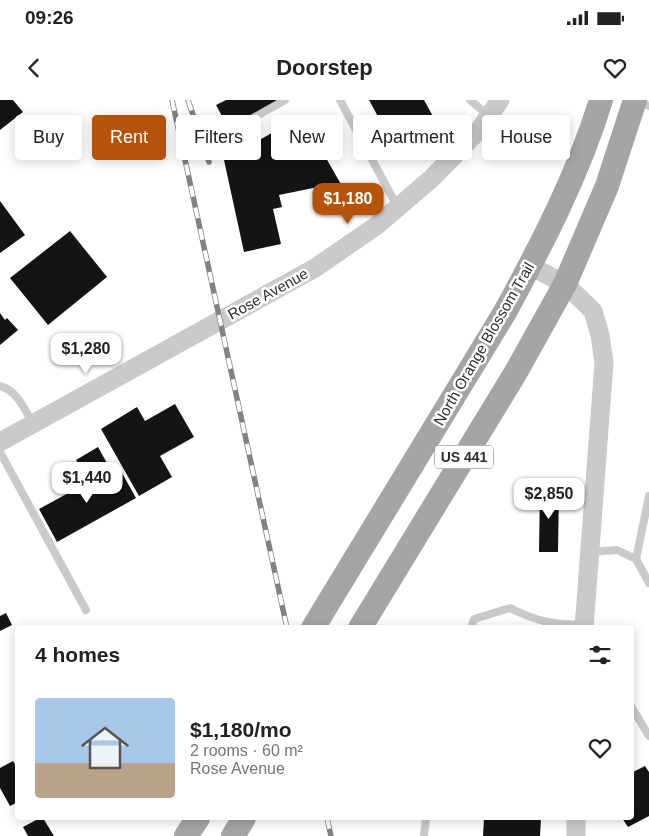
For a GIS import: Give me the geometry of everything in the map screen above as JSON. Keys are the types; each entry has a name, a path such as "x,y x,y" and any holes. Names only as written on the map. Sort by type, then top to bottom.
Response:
{"main road":[{"name":"North Orange Blossom Trail","path":"315,625 505,312 530,266 576,170 601,100"},
{"name":"US 441","path":"362,625 516,372 564,284 607,186 635,100"},
{"path":"186,836 197,820"},
{"path":"233,836 243,820"}],"street":[{"name":"Rose Avenue","path":"490,115 500,100"},
{"name":"Rose Avenue","path":"0,442 315,268 376,226 398,208 431,179 482,126"},
{"path":"530,266 564,284 593,312 600,335 604,363 584,625"},
{"path":"576,820 576,836"}],"lane":[{"path":"259,115 286,100"},
{"path":"340,100 398,208"},
{"path":"470,100 488,115"},
{"path":"635,100 649,106"},
{"path":"0,386 6,387 17,398 33,424"},
{"path":"0,452 86,610"},
{"path":"636,559 646,522 649,496"},
{"path":"590,552 616,550 636,559 649,583"},
{"path":"473,625 474,619 510,608 525,616 557,625"},
{"path":"634,711 649,736"},
{"path":"424,836 426,820"}],"building":[{"path":"0,100 13,100 23,112 15,115 15,118 0,130"},
{"path":"226,100 280,100 254,115 221,115 216,105"},
{"path":"369,100 424,100 432,115 377,115"},
{"path":"271,133 271,160 327,160 350,200 331,211 318,187 279,195 282,207 273,209 281,244 244,252 224,160 261,160 261,139"},
{"path":"0,201 25,235 0,253"},
{"path":"70,231 107,277 48,325 10,278"},
{"path":"0,313 5,320 7,318 18,330 0,345"},
{"path":"175,404 194,437 160,456 172,477 139,496 101,429 137,407 145,421"},
{"path":"98,447 108,465 86,477 76,460"},
{"path":"118,466 136,498 57,542 39,509"},
{"path":"540,487 559,487 558,552 539,552"},
{"path":"6,613 12,625 0,631 0,616"},
{"path":"13,761 15,764 15,804 10,806 0,788 0,768"},
{"path":"645,766 649,772 649,816 628,827 623,820 634,820 634,772"},
{"path":"36,820 44,820 54,836 28,836 23,827"},
{"path":"484,820 541,820 540,836 483,836"}],"railway":[{"path":"172,100 286,625"},
{"path":"188,100 209,162"},
{"path":"327,820 331,836"}]}
